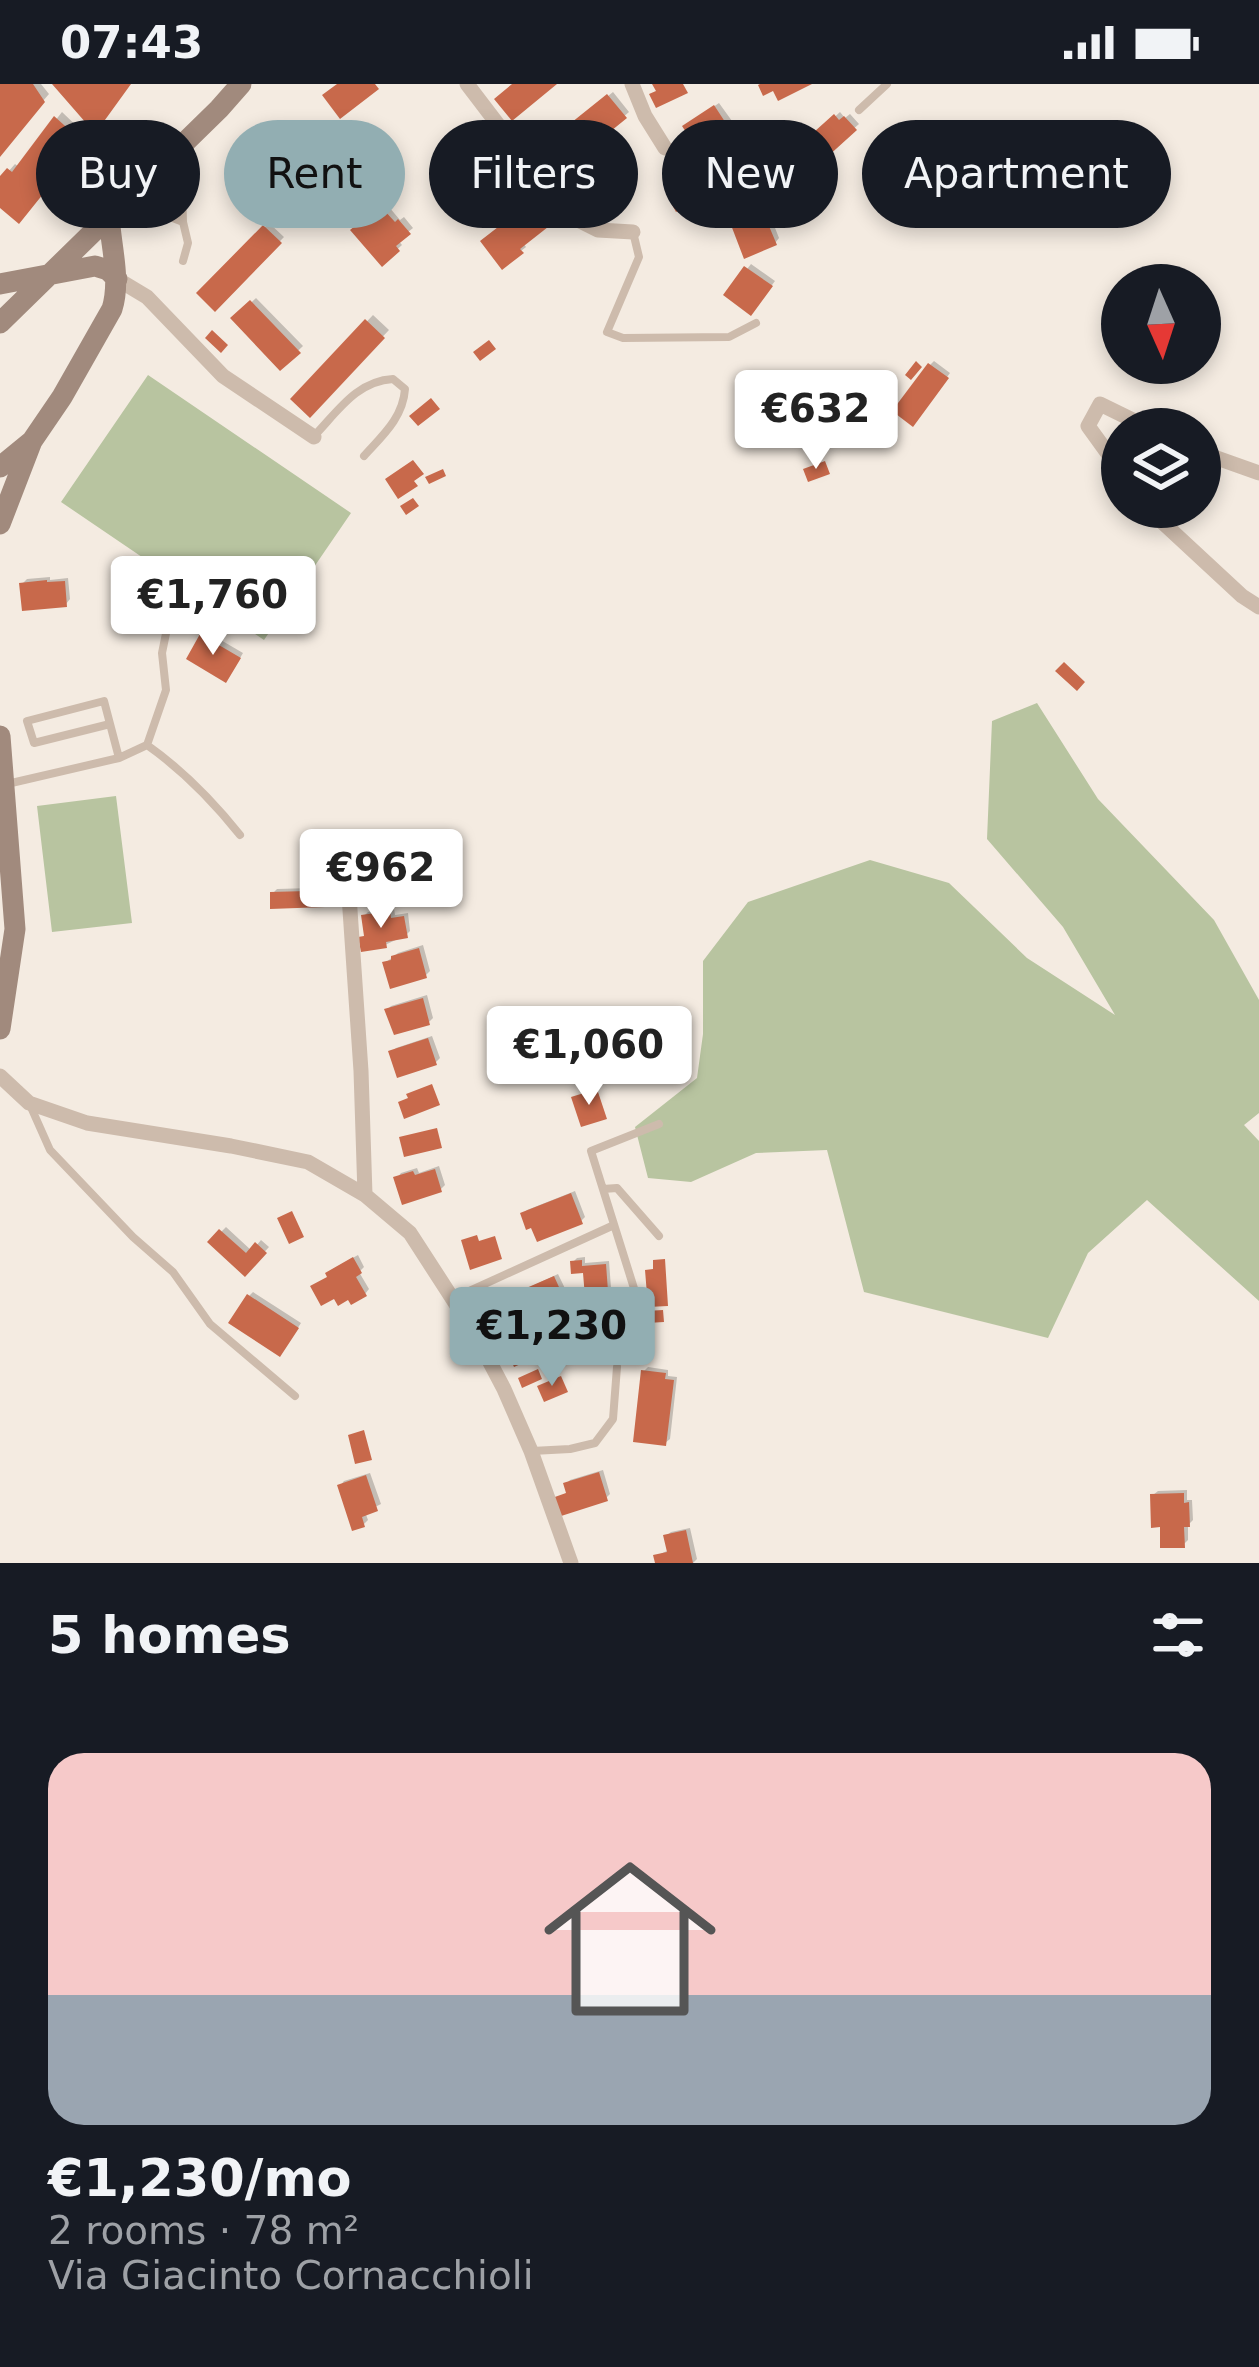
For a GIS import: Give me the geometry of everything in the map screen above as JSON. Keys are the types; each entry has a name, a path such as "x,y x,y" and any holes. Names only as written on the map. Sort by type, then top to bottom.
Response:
{"main road":[{"path":"200,125 232,90"},
{"path":"0,323 98,228"},
{"path":"0,524 32,441 112,310 117,294 115,228"},
{"path":"0,284 95,266 116,279"},
{"path":"0,466 32,441"},
{"path":"0,736 15,928 0,1029"}],"street":[{"path":"467,84 566,214 598,230 634,232"},
{"path":"632,84 662,145"},
{"path":"116,279 147,296 224,376 314,437"},
{"path":"1101,444 1088,426 1100,404 1108,408"},
{"path":"1221,459 1259,472"},
{"path":"1169,528 1259,607"},
{"path":"345,837 364,1195"},
{"path":"0,1076 29,1103 87,1123 308,1162 364,1195 410,1233 505,1389 571,1563"}],"lane":[{"path":"860,110 886,84"},
{"path":"183,261 188,243 184,228"},
{"path":"634,232 639,257 607,332 623,338 729,337 756,322"},
{"path":"314,437 359,388 393,379 405,389 405,399 392,426 364,456"},
{"path":"5,784 119,758 147,746 166,690 162,653 172,604"},
{"path":"110,724 34,743 27,721 104,701 119,758"},
{"path":"147,746 205,792 240,835"},
{"path":"29,1103 50,1150 173,1272 209,1324 295,1396"},
{"path":"643,1317 591,1151 659,1124"},
{"path":"603,1189 617,1188 659,1237"},
{"path":"452,1299 614,1225"},
{"path":"531,1451 595,1443 613,1419 617,1367"}],"green space":[{"path":"148,375 351,513 264,640 61,502"},
{"path":"1037,703 1098,799 1214,920 1259,1000 1259,1113 1244,1125 1259,1141 1259,1301 1147,1200 1088,1253 1048,1338 864,1292 827,1150 756,1153 691,1182 648,1178 635,1127 697,1078 703,1034 703,961 748,902 870,860 949,883 1027,958 1115,1015 1063,927 987,839 992,721"},
{"path":"116,796 132,923 52,932 37,806"}],"building":[{"path":"0,84 33,84 45,102 0,157"},
{"path":"52,84 131,84 105,120 83,120"},
{"path":"337,84 375,84 379,89 340,119 322,95"},
{"path":"512,84 557,84 513,120 494,99"},
{"path":"652,84 683,84 688,93 656,108 649,94 656,91"},
{"path":"760,84 812,84 778,101 773,91 763,96"},
{"path":"607,94 627,118 625,120 575,120"},
{"path":"714,105 724,120 691,120"},
{"path":"834,114 839,120 844,116 857,130 838,147 838,120 827,120"},
{"path":"36,140 36,203 19,224 0,208 0,176 7,168 12,172"},
{"path":"405,227 411,234 382,267 350,230"},
{"path":"260,228 282,243 215,312 196,293"},
{"path":"497,228 547,228 502,270 480,241"},
{"path":"732,228 770,228 777,245 744,259"},
{"path":"744,266 773,286 751,316 723,295"},
{"path":"250,300 301,353 280,371 230,318"},
{"path":"365,319 385,338 310,418 290,399"},
{"path":"212,330 228,345 221,353 205,338"},
{"path":"489,340 496,349 480,361 473,352"},
{"path":"916,361 922,367 911,380 905,375"},
{"path":"928,363 949,378 913,427 892,411"},
{"path":"431,398 440,409 418,426 409,416"},
{"path":"413,460 424,474 414,481 418,486 398,499 385,479"},
{"path":"825,461 830,474 808,482 803,469"},
{"path":"443,469 446,476 429,484 425,477"},
{"path":"413,498 419,506 406,515 400,506"},
{"path":"65,581 67,607 22,611 19,583"},
{"path":"154,602 162,606 148,632 140,628"},
{"path":"200,634 241,658 226,683 186,659"},
{"path":"1064,662 1085,682 1077,691 1055,671"},
{"path":"392,830 397,897 363,903 359,849 372,847 370,835"},
{"path":"324,858 325,907 270,909 270,892 308,891 307,859"},
{"path":"390,911 391,918 404,916 408,938 361,952 361,915"},
{"path":"419,948 427,978 390,989 382,962"},
{"path":"423,998 430,1025 394,1035 384,1009"},
{"path":"568,1036 580,1054 566,1062 570,1068 547,1082 532,1057"},
{"path":"428,1038 437,1065 397,1078 388,1051"},
{"path":"432,1084 440,1105 404,1119 398,1102"},
{"path":"597,1089 607,1119 581,1127 571,1097"},
{"path":"437,1128 442,1148 404,1157 399,1137"},
{"path":"435,1169 442,1192 402,1205 393,1177"},
{"path":"571,1193 583,1224 537,1242 520,1213"},
{"path":"292,1211 304,1237 289,1244 277,1218"},
{"path":"219,1229 246,1253 255,1242 267,1253 245,1277 207,1242"},
{"path":"477,1235 479,1241 495,1236 502,1259 470,1270 461,1240"},
{"path":"353,1257 362,1273 356,1277 367,1296 351,1305 348,1300 338,1306 334,1299 321,1306 310,1286"},
{"path":"665,1259 668,1306 648,1307 645,1270 653,1269 653,1260"},
{"path":"582,1260 582,1266 606,1264 608,1291 620,1290 623,1326 615,1327 615,1320 597,1322 595,1296 585,1297 583,1273 571,1274 570,1261"},
{"path":"554,1276 571,1314 541,1328 524,1289"},
{"path":"247,1294 299,1328 280,1357 228,1323"},
{"path":"514,1307 536,1357 514,1367 492,1317"},
{"path":"663,1310 664,1322 647,1323 646,1311"},
{"path":"538,1369 542,1379 522,1388 518,1378"},
{"path":"641,1370 666,1373 665,1379 674,1380 666,1446 633,1442"},
{"path":"561,1376 568,1392 544,1402 537,1386"},
{"path":"364,1430 372,1460 355,1464 348,1435"},
{"path":"599,1472 608,1501 558,1517 552,1498 566,1493 563,1483"},
{"path":"366,1475 378,1511 362,1517 365,1527 352,1531 337,1485"},
{"path":"1184,1493 1190,1527 1184,1527 1185,1548 1160,1548 1160,1527 1151,1528 1150,1494"},
{"path":"686,1530 693,1563 655,1563 653,1555 667,1552 663,1535"}]}
